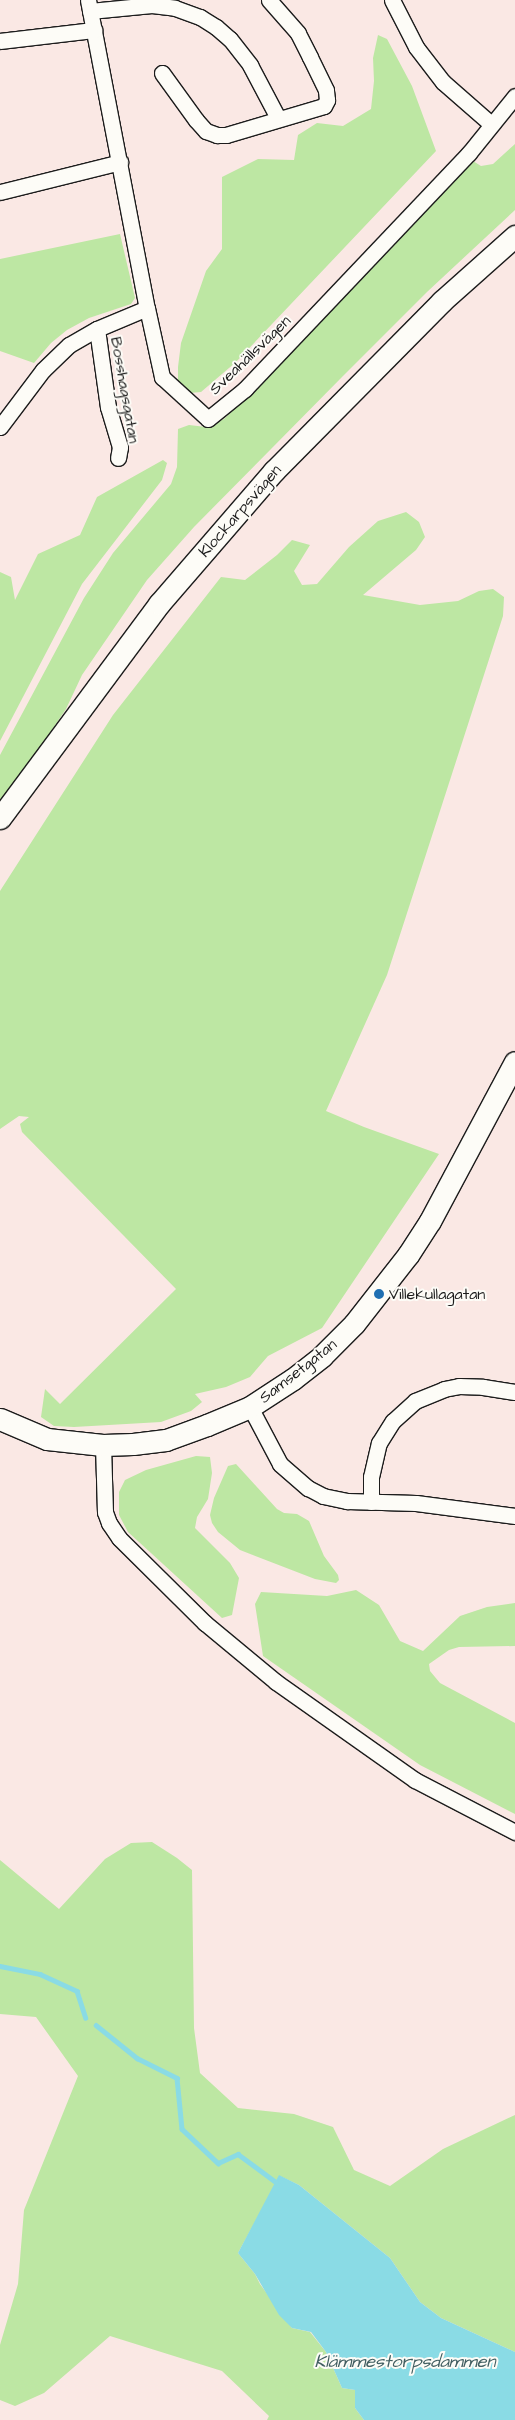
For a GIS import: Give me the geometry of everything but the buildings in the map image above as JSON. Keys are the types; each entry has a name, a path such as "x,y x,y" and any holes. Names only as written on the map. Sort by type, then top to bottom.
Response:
{"street":[{"path":"162,73 196,120 206,131 217,135 226,135 278,118 324,106 328,100 326,90 298,33 269,0"},
{"path":"392,0 416,47 443,82 491,124"},
{"path":"89,6 152,5 175,8 200,17 230,39 245,59 278,118"},
{"name":"Sveahällsvägen","path":"89,6 162,377 208,419 245,389 469,153 515,96"},
{"path":"0,41 94,30"},
{"path":"0,192 120,162"},
{"name":"Klockarpsvägen","path":"0,818 159,604 274,471 442,302 515,236"},
{"name":"Bosshagsgatan","path":"0,427 43,370 69,344 96,329 147,308"},
{"name":"Bosshagsgatan","path":"96,329 108,407 120,446 118,458"},
{"name":"Samsetgatan","path":"0,1419 46,1439 103,1446 166,1440 250,1408 293,1379 322,1356 354,1324 379,1294 430,1221 515,1062"},
{"path":"370,1502 371,1477 379,1443 393,1421 415,1401 431,1393 459,1386 483,1387 515,1392"},
{"path":"250,1408 274,1454 292,1476 323,1496 348,1501 416,1503 515,1516"},
{"path":"103,1446 105,1512 109,1523 119,1538 198,1617 276,1682 342,1731 415,1780 515,1832"}],"green space":[{"path":"378,35 387,39 412,86 436,151 236,362 201,392 190,393 178,386 181,343 206,271 222,249 222,177 258,159 294,160 298,135 317,123 343,126 371,109 374,81 373,58"},
{"path":"515,144 515,210 427,292 343,376 194,527 147,580 82,675 66,709 0,807 0,755 84,598 113,553 171,484 177,467 178,429 189,425 206,427 224,419 386,254 473,161 481,166 493,164"},
{"path":"120,234 135,298 131,304 89,318 67,330 51,343 34,363 0,351 0,259"},
{"path":"163,460 167,463 162,480 82,584 0,741 0,572 11,577 15,600 38,554 80,535 97,497"},
{"path":"406,512 419,522 425,537 416,550 363,595 420,605 458,601 479,591 493,589 504,597 503,616 387,975 326,1111 439,1154 322,1328 268,1356 250,1377 226,1387 195,1394 202,1402 191,1411 161,1422 74,1427 54,1426 41,1417 45,1389 60,1404 176,1289 22,1132 20,1124 29,1117 19,1116 0,1129 0,891 113,715 221,577 245,580 277,555 292,540 310,545 294,571 302,585 317,584 349,547 378,521"},
{"path":"196,1456 210,1457 212,1473 208,1499 197,1517 195,1528 230,1563 239,1578 232,1615 222,1618 128,1532 119,1515 119,1492 125,1480 146,1470"},
{"path":"236,1464 277,1509 284,1513 297,1514 309,1521 324,1556 338,1575 339,1580 336,1583 315,1579 240,1550 218,1532 212,1523 210,1515 214,1498 228,1466"},
{"path":"356,1590 379,1605 400,1641 423,1651 460,1616 487,1607 515,1603 515,1646 459,1647 449,1650 429,1664 430,1671 440,1683 515,1723 515,1814 420,1765 263,1656 255,1604 261,1592 327,1596"},
{"path":"152,1842 192,1870 194,2028 200,2073 238,2108 294,2114 333,2127 354,2170 390,2186 443,2149 515,2115 515,2352 441,2318 420,2302 390,2258 299,2185 280,2176 238,2253 255,2274 260,2284 292,2328 310,2332 326,2352 342,2388 355,2390 355,2408 364,2420 267,2420 269,2416 222,2371 110,2336 44,2393 15,2406 0,2400 0,2345 18,2284 24,2210 78,2076 36,2017 0,2014 0,1860 59,1909 105,1859 131,1843"}],"water":[{"name":"Klämmestorpsdammen","path":"279,2175 299,2185 390,2258 420,2302 441,2318 515,2352 515,2420 364,2420 355,2408 355,2390 342,2388 326,2352 311,2332 292,2328 279,2315 255,2274 238,2253"}],"waterway":[{"path":"0,1966 40,1974 77,1991 86,2018"},
{"path":"96,2025 137,2058 177,2078 182,2129 218,2163 238,2154 276,2182"}],"place":[{"name":"Villekullagatan","path":"379,1294"}]}
